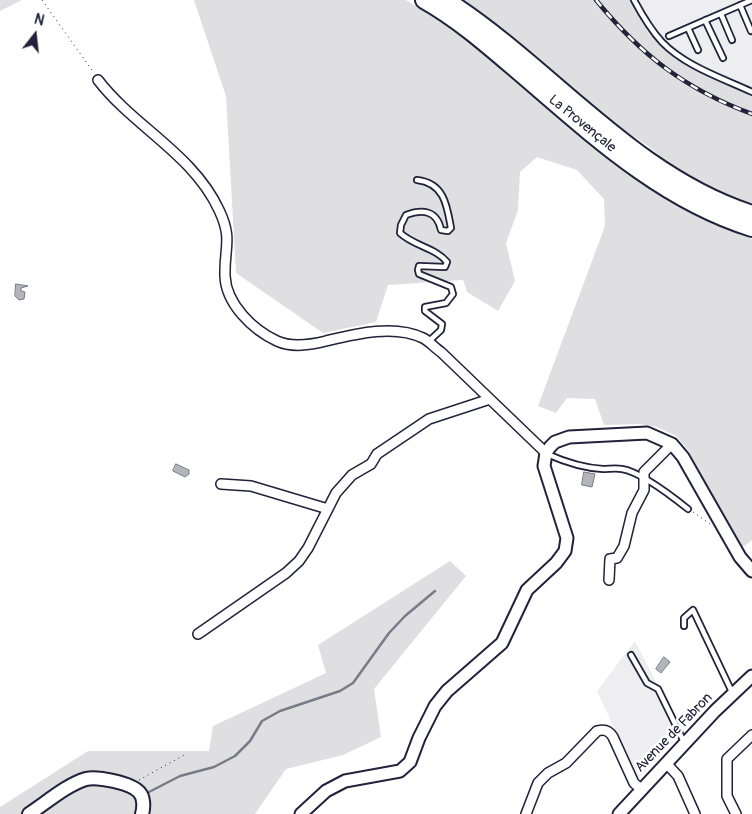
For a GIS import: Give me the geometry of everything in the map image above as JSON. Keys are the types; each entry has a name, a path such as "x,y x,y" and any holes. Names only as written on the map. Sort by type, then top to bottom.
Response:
{"highway":[{"name":"La Provençale","path":"424,0 472,32 597,138 656,182 698,206 752,228"},
{"name":"La Provençale","path":"446,0 479,21 645,158 700,193 752,214"}],"main road":[{"path":"29,814 85,779 107,780 132,787 138,791 142,798 142,814"}],"street":[{"path":"98,80 110,96 175,153 202,181 226,224 228,237 225,276 229,295 247,319 260,332 279,342 305,346 354,334 398,332 423,338 546,453"},
{"path":"198,634 286,573 299,561 336,493 352,475 371,464 377,454 429,419 490,399"},
{"path":"301,814 326,791 345,781 400,771 405,768 435,706 447,691 502,643 527,590 565,551 567,538 546,478 544,466 546,453 561,439 604,434 646,433 672,444 683,457 740,557 752,571"},
{"path":"609,580 610,559 617,558 624,546 632,513 644,490 643,477 649,467 672,444"},
{"path":"222,484 251,486 328,509"},
{"name":"Avenue de Fabron","path":"620,814 684,743 752,676"},
{"path":"526,814 538,783 566,763 597,731 602,730 610,733 634,782 641,789"},
{"path":"736,814 727,796 727,759 752,735"},
{"path":"666,763 678,776 695,814"}],"lane":[{"path":"634,0 663,44 709,72 752,92"},
{"path":"668,36 752,0"},
{"path":"740,5 752,32"},
{"path":"721,14 732,40"},
{"path":"705,20 723,58"},
{"path":"688,28 698,50"},
{"path":"417,180 428,182 443,195 451,228 448,231 441,230 439,220 434,215 419,210 406,215 401,225 400,232 410,241 443,257 447,262 445,267 419,266 418,270 419,274 452,287 453,294 446,303 425,307 425,310 442,324 441,330 428,342"},
{"path":"546,453 566,463 602,469 622,469 643,477 647,482 668,493 688,509"},
{"path":"684,626 684,618 693,610 733,694"},
{"path":"631,655 648,683 658,689 684,743"}],"path":[{"path":"42,0 98,80"},
{"path":"688,509 727,536"},
{"path":"132,787 137,781 186,754"}],"shaded area":[{"path":"0,0 22,0 0,11"},
{"path":"194,0 406,0 452,29 501,66 557,117 628,173 690,213 752,239 752,540 742,548 688,450 676,436 657,427 640,424 604,425 595,399 567,398 556,413 538,406 605,226 604,199 577,170 537,157 520,172 518,210 506,243 515,281 498,311 467,292 463,280 388,285 376,322 323,333 236,273 226,96"},
{"path":"461,0 630,0 646,30 672,56 752,95 752,205 710,190 687,177 641,142 621,130 506,32"},
{"path":"630,0 752,0 752,95 672,56 646,30"},
{"path":"16,284 28,286 21,288 21,291 25,292 24,299 19,300 15,296"},
{"path":"176,464 189,470 189,474 185,477 173,471"},
{"path":"584,472 595,474 592,487 582,485"},
{"path":"450,561 466,576 374,689 381,737 343,755 286,769 255,814 0,814 0,807 88,751 209,751 213,726 326,673 318,645"},
{"path":"635,641 682,732 638,779 597,691"},
{"path":"664,657 670,662 661,673 656,669"}],"waterway":[{"path":"149,792 180,776 214,767 235,756 250,741 262,721 280,711 340,691 353,683 389,633 405,616 435,591"}],"railway":[{"path":"596,0 630,38 666,68 706,93 752,114"}]}
